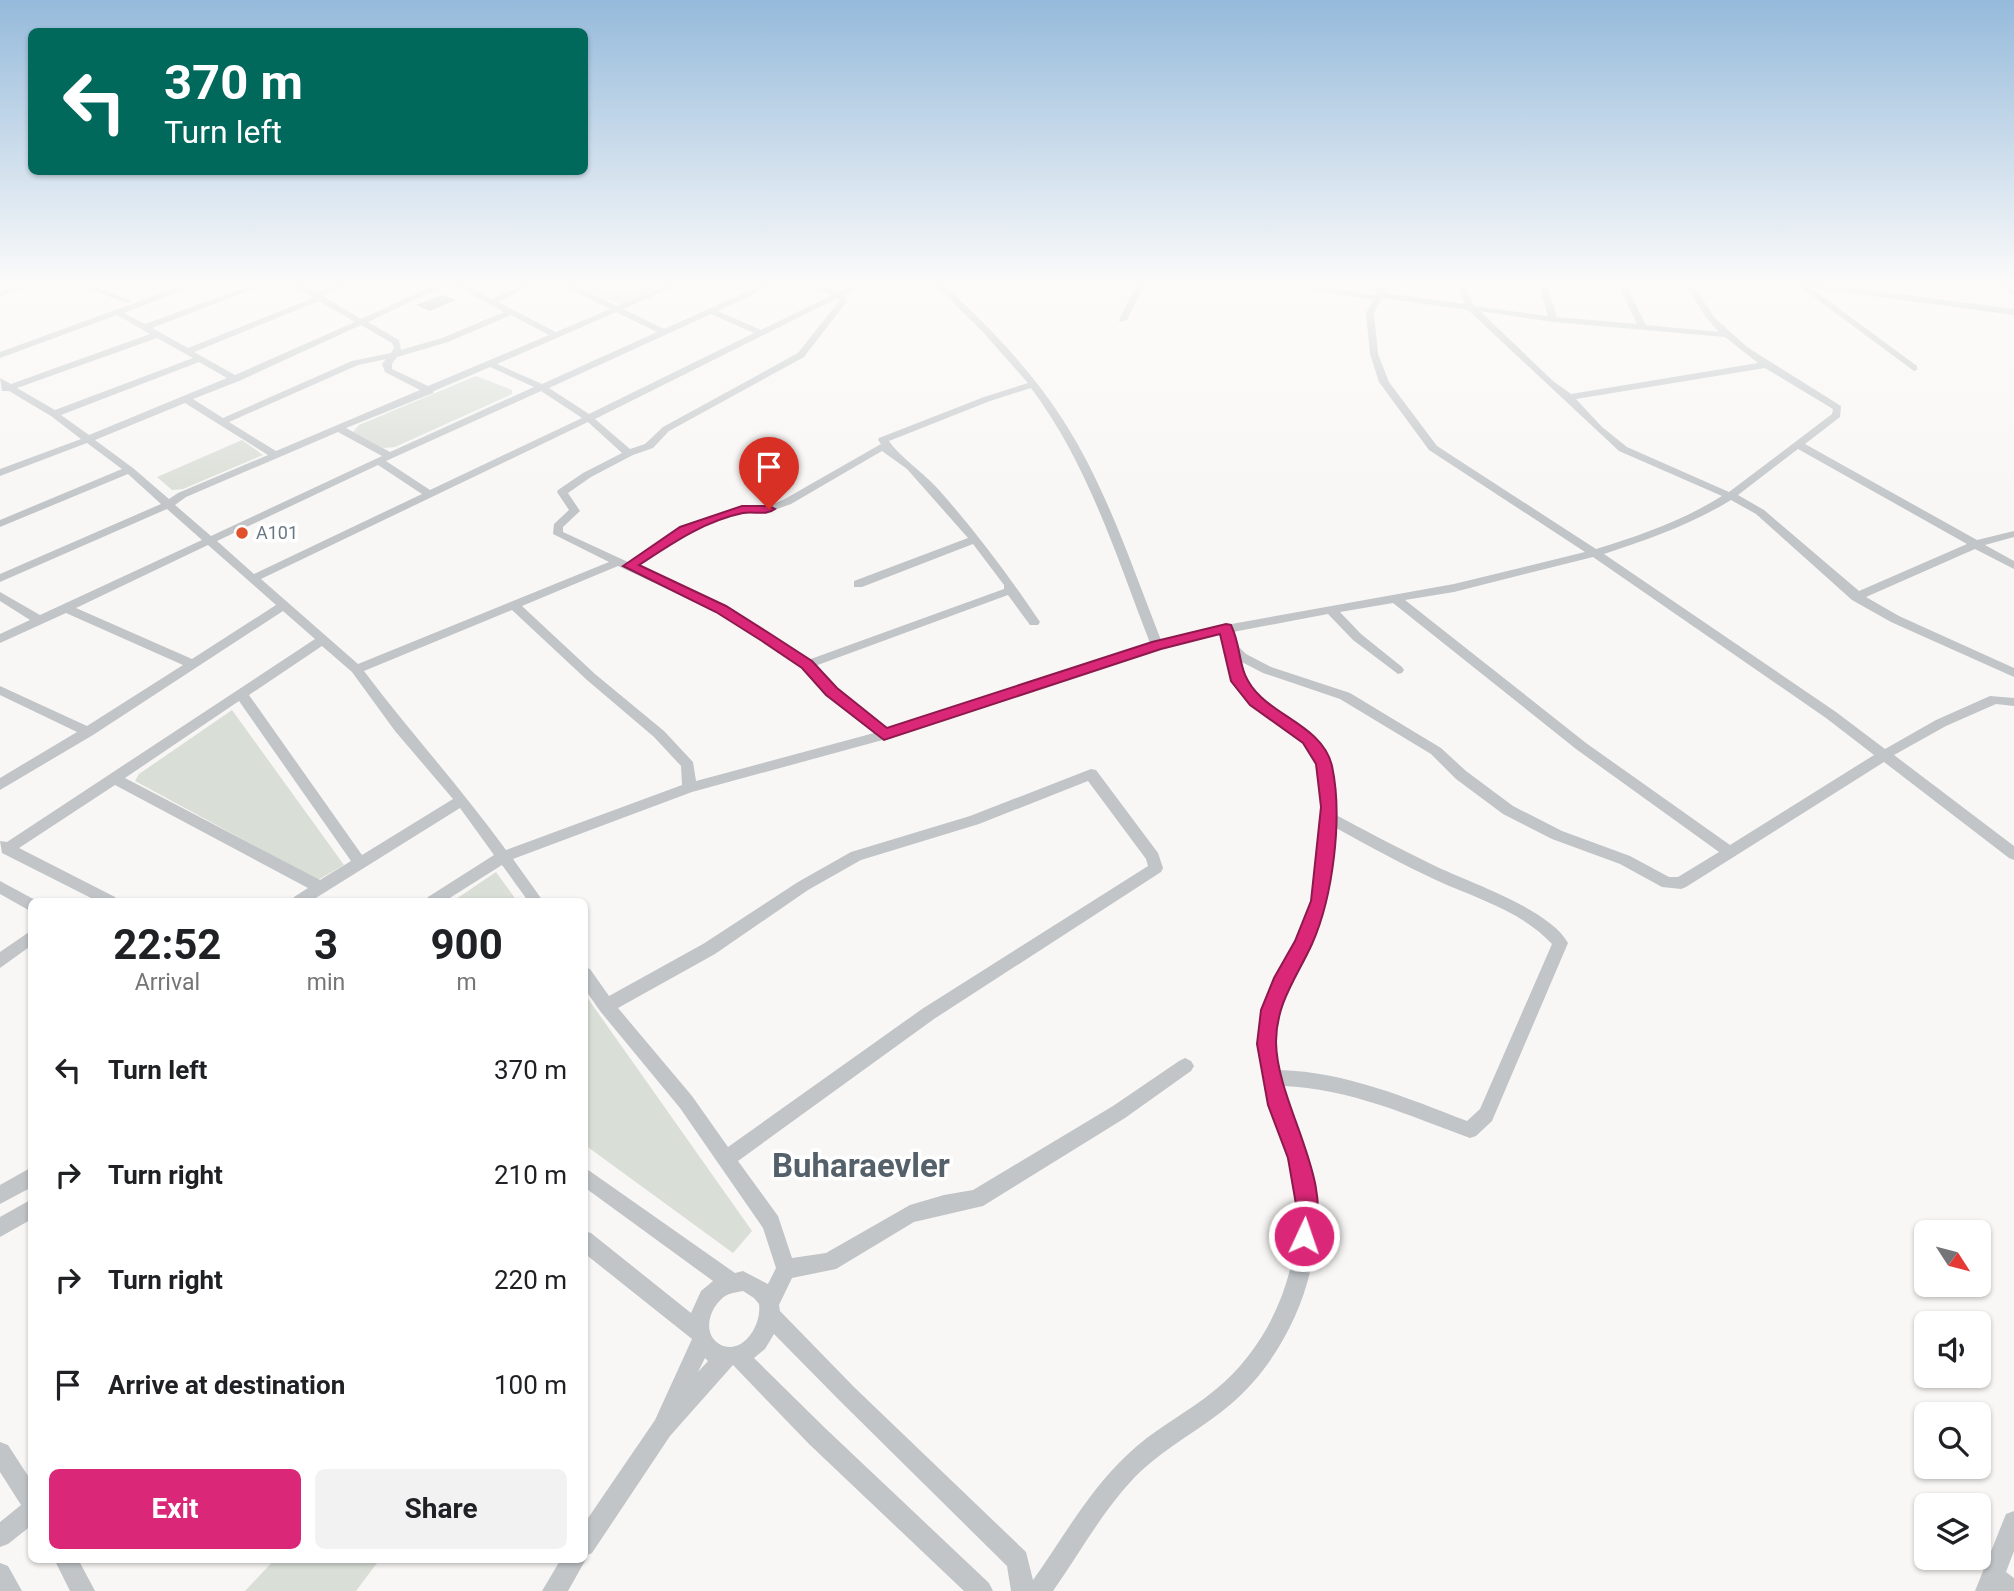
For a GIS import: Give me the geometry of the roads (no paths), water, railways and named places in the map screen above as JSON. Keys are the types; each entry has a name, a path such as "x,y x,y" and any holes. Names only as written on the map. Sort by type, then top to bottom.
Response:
{"street":[{"path":"3,387 91,357"},
{"path":"0,474 284,357"},
{"path":"221,422 355,363 383,357"},
{"path":"392,357 387,364 388,370 430,391"},
{"path":"0,578 169,504 182,495 507,357"},
{"path":"0,639 607,357"},
{"path":"254,578 714,357"},
{"path":"797,357 666,429 649,446 587,475 562,492 575,510 558,526 560,537 721,609 807,664 831,691 884,735"},
{"path":"1008,357 1056,415 1094,486 1157,645"},
{"path":"1376,357 1384,382 1423,437 1453,463 1594,553 1821,708 2014,854"},
{"path":"1523,357 1623,449 1760,512 1856,597 1895,619 2014,673"},
{"path":"438,898 505,856 689,788 884,735 1157,645 1226,629 1454,588 1594,553 1663,531 1698,516 1730,496 1837,415 1839,408 1755,357"},
{"path":"1900,357 1914,368"},
{"path":"54,414 202,358 236,379"},
{"path":"491,364 541,387 589,418 629,454"},
{"path":"1569,397 1765,365"},
{"path":"1009,591 1010,585 976,539 883,440 987,399 1032,385"},
{"path":"3,387 54,414 129,470 356,669 400,728 462,800 534,898"},
{"path":"186,399 277,456"},
{"path":"340,429 428,493"},
{"path":"1797,444 2014,566"},
{"path":"356,669 625,564 684,530 742,509 769,509 787,502 882,447 889,449"},
{"path":"0,524 129,470"},
{"path":"1856,597 1976,544 2014,534"},
{"path":"858,584 976,539"},
{"path":"807,664 1009,591 1016,594 1034,622"},
{"path":"0,596 38,620"},
{"path":"1396,599 1581,747 1730,852"},
{"path":"0,785 88,732 284,605"},
{"path":"515,606 591,677 660,734 688,765 689,788"},
{"path":"66,608 192,664"},
{"path":"1331,610 1357,637 1398,670"},
{"path":"1039,1591 1070,1548 1100,1498 1135,1462 1177,1427 1223,1397 1258,1365 1287,1311 1301,1262 1308,1210 1298,1158 1278,1105 1266,1044 1270,1010 1320,901 1328,817 1324,764 1308,739 1256,701 1237,678 1226,629"},
{"path":"4,847 324,639"},
{"path":"1231,647 1242,657 1267,670 1345,696 1436,751 1461,775 1508,810 1557,835 1625,860 1667,883 1681,883 1884,755 1941,723 1995,699 2014,702"},
{"path":"0,690 88,732"},
{"path":"241,694 360,863"},
{"path":"606,1006 709,949 803,886 856,856 974,820 1091,774 1153,857 1156,868 928,1014 726,1158"},
{"path":"114,778 321,888"},
{"path":"304,898 462,800"},
{"path":"1273,1078 1298,1077 1342,1088 1470,1130 1486,1115 1560,943 1554,933 1535,921 1427,870 1328,817"},
{"path":"4,847 104,898"},
{"path":"0,887 28,904"},
{"path":"0,961 28,939"},
{"path":"588,980 606,1006 686,1101 771,1223 786,1269 770,1310 768,1325 756,1344 732,1356 663,1427 588,1539"},
{"path":"786,1269 829,1262 910,1214 944,1204 976,1199 1119,1112 1185,1066"},
{"path":"0,1195 28,1178"},
{"path":"588,1179 731,1282"},
{"path":"0,1228 28,1210"},
{"path":"588,1243 700,1336 711,1351 732,1356 981,1591"},
{"path":"663,1427 700,1336 698,1321 705,1302 720,1287 731,1282 743,1281 760,1288 770,1310 847,1394 1018,1560 1023,1591"},
{"path":"0,1453 28,1496"},
{"path":"0,1536 28,1513"},
{"path":"2012,1591 1990,1584 2014,1522"},
{"path":"67,1563 83,1591"},
{"path":"554,1591 572,1563"},
{"path":"0,1574 9,1591"}],"place":[{"name":"A101","path":"242,533"}],"district":[{"name":"Buharaevler","path":"861,1165"}]}
